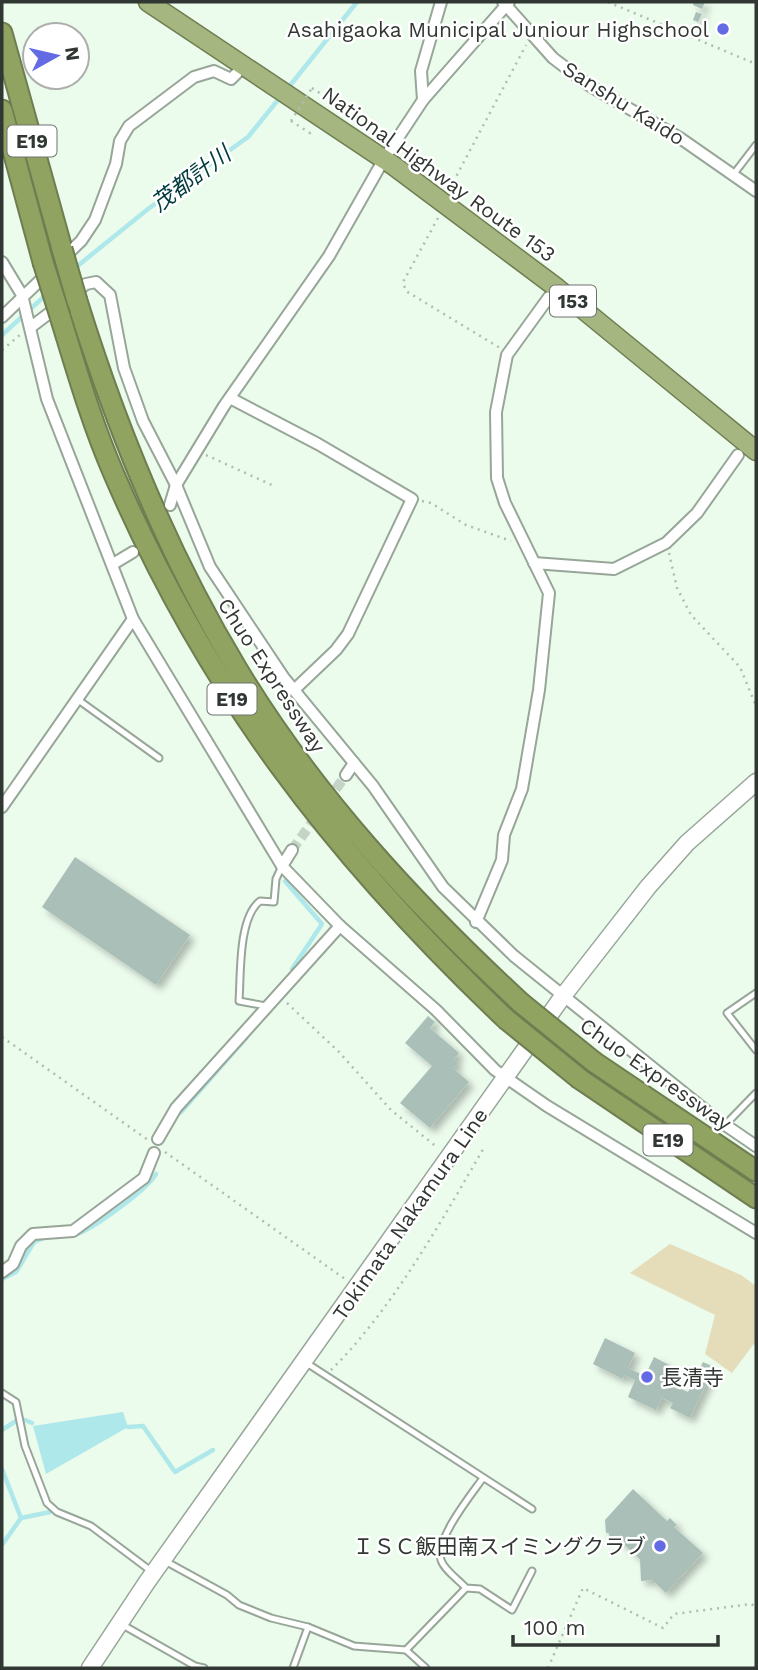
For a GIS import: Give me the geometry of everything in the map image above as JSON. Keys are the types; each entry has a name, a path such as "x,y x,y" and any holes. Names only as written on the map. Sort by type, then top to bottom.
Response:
{"highway":[{"name":"National Highway Route 153","path":"148,2 384,159 557,288 756,451"},
{"name":"Chuo Expressway","path":"2,33 77,301 132,460 200,604 238,671 285,741 377,858 458,944 521,1003 594,1062 756,1171"},
{"name":"Chuo Expressway","path":"2,110 43,262 112,469 147,547 220,682 303,798 361,872 413,929 506,1019 580,1079 756,1198"}],"main road":[{"name":"Tokimata Nakamura Line","path":"90,1668 158,1566 563,996 648,887 687,843 756,782"}],"street":[{"path":"423,100 423,62 441,2"},
{"path":"170,505 176,485 197,450 329,256 384,159 423,100 506,3"},
{"name":"Sanshu Kaido","path":"506,3 553,58 590,86 680,138 756,191"},
{"path":"2,317 81,241 95,220 116,164 120,141 129,126 194,77 214,71 231,79 237,74"},
{"path":"2,262 22,295 36,365 47,399 133,619 282,866 340,926 436,1010 505,1077 756,1233"},
{"path":"27,318 86,284 96,282 110,295 124,368 143,421 176,485 210,568 295,690 354,763 443,887 476,922 563,996 725,1125 756,1146"},
{"path":"476,922 502,860 504,835 522,789 539,690 549,593 505,503 497,478 494,447 499,388 507,355 550,297"},
{"path":"230,398 318,444 412,499 348,634 336,650 295,690"},
{"path":"534,563 614,569 666,543 697,513 738,455"},
{"path":"113,564 133,552"},
{"path":"2,807 133,619"},
{"path":"346,775 354,763"},
{"path":"282,866 292,850"},
{"path":"158,1139 176,1108 340,926"},
{"path":"2,1272 13,1264 21,1246 33,1234 48,1230 73,1231 144,1178 154,1153"}],"lane":[{"path":"733,175 756,145"},
{"path":"77,699 159,758"},
{"path":"266,1006 239,1001 246,921 250,908 260,901 274,902 276,879 282,866"},
{"path":"756,993 727,1013 756,1050"},
{"path":"725,1125 756,1093"},
{"path":"305,1362 532,1509"},
{"path":"2,1393 16,1402 25,1446 47,1503 57,1512 91,1526 158,1566 227,1595 239,1605 271,1618 308,1627 354,1646 406,1650 426,1668"},
{"path":"482,1478 444,1538 440,1556 443,1563 466,1588 480,1589 512,1610 532,1572"},
{"path":"406,1650 466,1588"},
{"path":"120,1623 195,1666 204,1668"},
{"path":"293,1668 308,1627"}],"path":[{"path":"608,2 756,64"},
{"path":"447,194 532,33"},
{"path":"291,121 312,88 332,101 330,104 313,93"},
{"path":"440,214 403,282 406,291 490,340 507,355"},
{"path":"2,350 27,318"},
{"path":"197,450 228,468 274,486"},
{"path":"412,499 431,503 485,534 524,544"},
{"path":"666,543 677,588 691,615 740,667 756,706"},
{"path":"277,993 339,1052 391,1110 440,1150"},
{"path":"2,1037 347,1281"},
{"path":"325,1375 353,1348 433,1233 485,1146"},
{"path":"548,1668 583,1588 663,1628 674,1614 751,1604 756,1608"}],"shaded area":[{"path":"670,1244 741,1275 756,1286 756,1341 732,1373 705,1354 715,1315 630,1273"}],"water":[{"path":"123,1412 128,1427 46,1474 33,1426"}],"building":[{"path":"694,2 705,2 702,9 693,5"},
{"path":"696,12 702,14 698,22 693,20"},
{"path":"75,857 190,935 156,985 42,907"},
{"path":"428,1016 435,1022 430,1028 459,1053 454,1059 458,1063 453,1068 469,1082 430,1128 400,1103 432,1066 405,1043"},
{"name":"長清寺","path":"605,1338 635,1353 628,1368 645,1376 654,1357 671,1366 664,1381 688,1392 703,1362 714,1367 690,1418 670,1408 673,1403 662,1398 656,1410 628,1397 635,1380 624,1375 623,1379 593,1364"},
{"name":"ＩＳＣ飯田南スイミングクラブ","path":"633,1489 667,1521 670,1518 677,1525 674,1527 703,1553 666,1593 652,1580 641,1581 640,1559 617,1538 609,1538 609,1533 606,1533 605,1520"}],"waterway":[{"name":"茂都計川","path":"288,88 357,2"},
{"name":"茂都計川","path":"75,268 148,209 248,137 282,95"},
{"name":"茂都計川","path":"2,335 48,293"},
{"path":"285,881 322,924 292,969"},
{"path":"181,1112 247,1037"},
{"path":"70,1236 89,1228 116,1210 156,1174"},
{"path":"2,1279 16,1272 34,1242 44,1238"},
{"path":"25,1420 32,1423"},
{"path":"2,1430 16,1421"},
{"path":"128,1427 143,1426 175,1472 213,1450"},
{"path":"2,1469 21,1518 2,1545"},
{"path":"21,1518 50,1512"}],"tunnel":[{"path":"292,850 346,775"}],"place":[{"name":"Asahigaoka Municipal Juniour Highschool","path":"723,29"},
{"name":"長清寺","path":"647,1377"},
{"name":"ＩＳＣ飯田南スイミングクラブ","path":"660,1546"}]}
